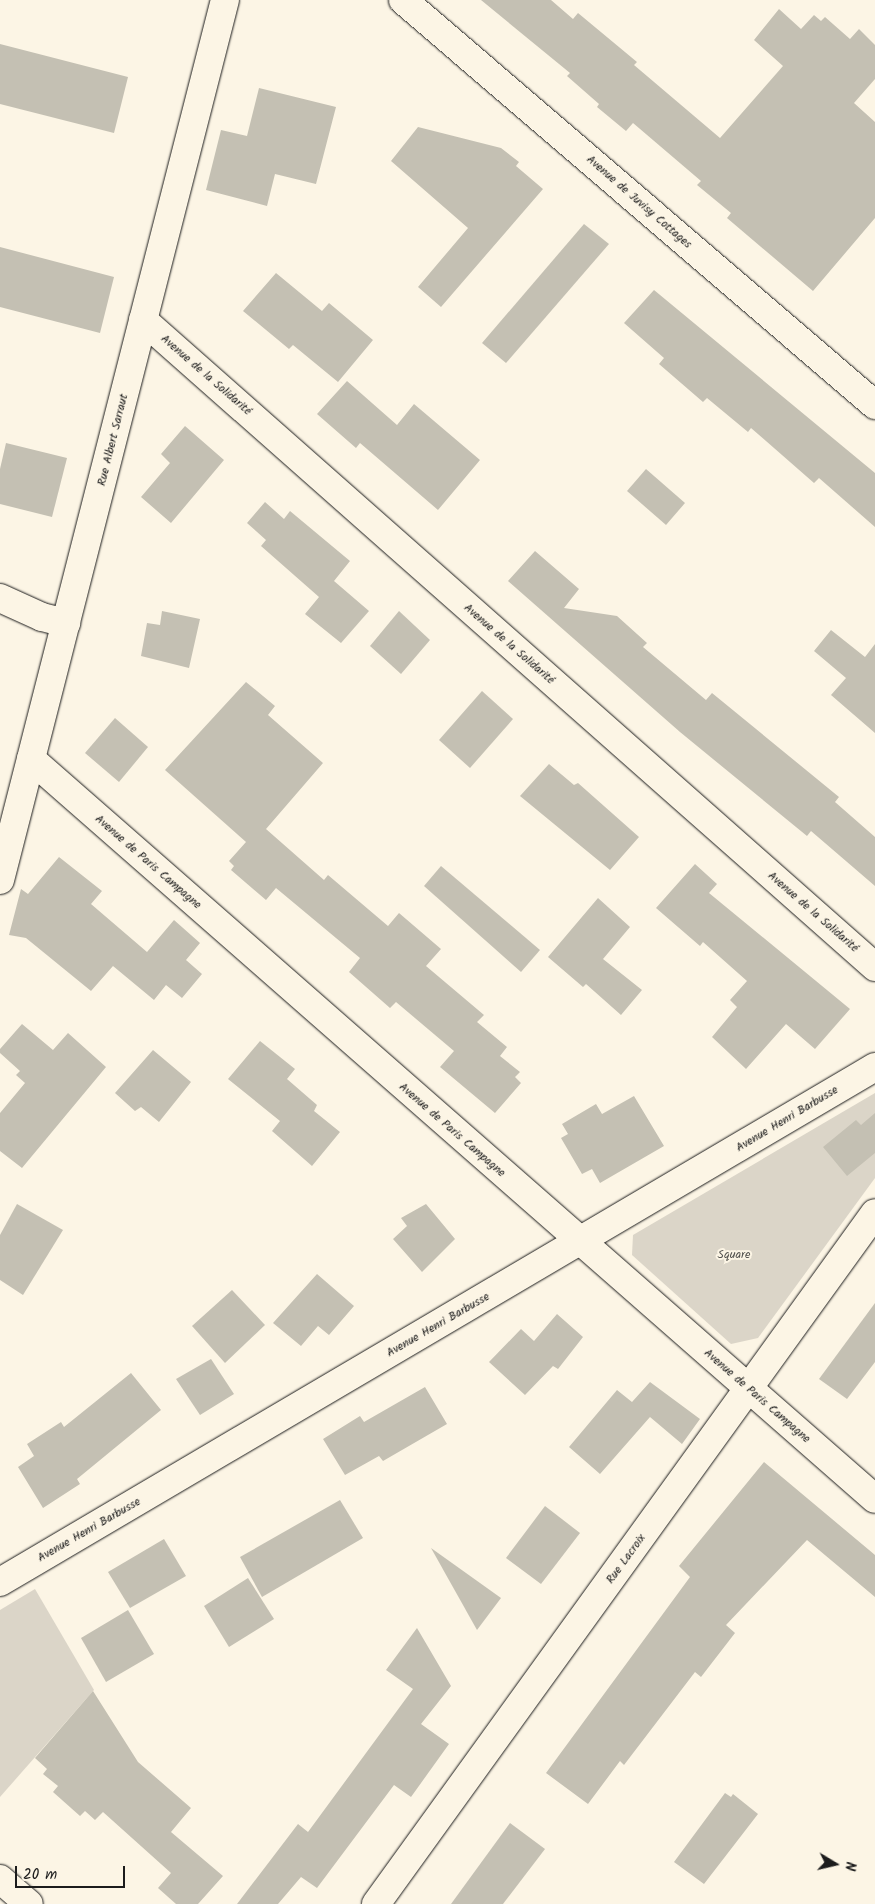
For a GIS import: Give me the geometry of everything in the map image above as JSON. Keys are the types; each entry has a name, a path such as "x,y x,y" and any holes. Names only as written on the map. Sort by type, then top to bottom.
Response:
{"street":[{"name":"Rue Albert Sarraut","path":"0,880 226,0"},
{"name":"Avenue de Juvisy Cottages","path":"403,0 875,405"},
{"name":"Avenue de la Solidarité","path":"143,320 875,967"},
{"path":"0,598 42,617 66,623"},
{"name":"Avenue de Paris Campagne","path":"31,759 875,1499"},
{"name":"Avenue Henri Barbusse","path":"0,1582 875,1066"},
{"name":"Rue Lacroix","path":"376,1904 875,1213"},
{"path":"0,1879 29,1904"}],"green space":[{"name":"Square","path":"875,1093 875,1178 758,1338 731,1344 632,1255 633,1235"},
{"path":"35,1589 94,1690 0,1797 0,1610"}],"building":[{"path":"481,0 551,0 573,19 578,13 637,62 634,65 720,138 783,66 754,40 779,9 801,29 814,15 821,21 825,17 850,39 859,29 875,45 875,79 854,103 875,122 875,218 813,291 727,218 731,213 697,185 701,181 633,123 626,131 597,107 599,104 567,76 570,73"},
{"path":"0,44 128,77 114,133 0,104"},
{"path":"259,88 336,107 316,184 275,174 267,206 206,190 221,130 247,136"},
{"path":"418,127 501,148 519,162 516,166 543,189 441,307 418,287 468,228 391,161"},
{"path":"584,224 609,244 506,363 482,343"},
{"path":"0,247 114,277 100,333 0,307"},
{"path":"276,273 322,311 329,303 373,340 338,382 293,345 289,349 243,311"},
{"path":"654,290 875,473 875,527 819,478 814,483 751,428 748,432 707,398 703,402 659,364 664,358 624,323"},
{"path":"347,381 397,425 414,404 480,460 438,510 360,443 356,448 317,414"},
{"path":"185,426 224,460 171,523 141,497 170,463 161,454"},
{"path":"6,443 67,458 52,517 0,504 0,469"},
{"path":"646,469 685,503 666,525 627,491"},
{"path":"265,502 284,519 290,511 350,561 334,581 369,611 341,643 305,614 319,597 261,546 266,540 247,523"},
{"path":"535,551 579,589 564,608 617,616 647,643 643,647 706,700 712,693 839,797 835,802 875,837 875,886 811,831 807,836 680,732 508,581"},
{"path":"162,611 200,619 189,668 141,656 147,623 160,625"},
{"path":"399,611 430,640 401,674 370,646"},
{"path":"831,630 865,657 875,644 875,733 831,695 846,678 814,651"},
{"path":"246,682 275,706 268,715 323,763 266,829 324,880 328,875 388,926 399,913 441,949 426,966 484,1015 477,1022 507,1047 500,1056 520,1072 515,1077 521,1083 495,1113 440,1067 454,1051 396,1002 390,1008 349,972 360,958 276,888 266,900 231,870 234,866 229,861 246,842 165,770"},
{"path":"482,691 513,719 470,768 439,740"},
{"path":"115,718 148,747 119,782 85,753"},
{"path":"549,764 574,785 578,783 639,837 610,870 520,796"},
{"path":"59,857 102,891 91,904 147,952 174,920 200,943 186,960 202,974 182,998 166,985 154,1000 113,966 91,991 26,938 9,935 21,889 28,894"},
{"path":"695,864 717,884 709,893 850,1009 815,1049 786,1024 746,1069 712,1037 737,1007 730,1000 747,981 703,942 700,946 656,908"},
{"path":"441,866 540,950 521,972 424,886"},
{"path":"598,898 630,927 603,959 642,990 621,1015 586,984 583,987 548,957"},
{"path":"22,1024 53,1050 68,1033 106,1067 22,1168 0,1151 0,1113 25,1083 16,1075 20,1071 0,1053 0,1049"},
{"path":"260,1041 295,1069 287,1079 317,1105 314,1111 340,1132 312,1166 272,1131 280,1121 228,1079"},
{"path":"153,1050 191,1082 159,1122 141,1107 135,1111 115,1093"},
{"path":"634,1096 664,1146 600,1183 592,1169 582,1174 561,1138 568,1134 562,1124 596,1104 602,1114"},
{"path":"875,1113 875,1153 847,1176 823,1147 856,1120 861,1125"},
{"path":"17,1204 63,1230 23,1295 0,1280 0,1235"},
{"path":"426,1204 455,1239 422,1272 393,1239 407,1226 401,1218"},
{"path":"317,1274 354,1306 329,1335 318,1326 301,1346 273,1323"},
{"path":"232,1290 265,1325 225,1363 192,1326"},
{"path":"875,1303 875,1362 847,1399 819,1379"},
{"path":"557,1314 583,1337 558,1369 553,1366 525,1395 489,1362 521,1329 534,1341"},
{"path":"211,1359 234,1394 200,1415 176,1379"},
{"path":"131,1373 161,1410 77,1479 80,1484 43,1508 18,1467 34,1456 27,1444 61,1422 64,1427"},
{"path":"650,1382 700,1419 682,1444 650,1417 600,1474 569,1447 617,1390 632,1402"},
{"path":"425,1387 447,1424 383,1461 379,1456 345,1475 323,1439 360,1416 364,1422"},
{"path":"764,1462 875,1555 875,1597 807,1540 726,1625 735,1633 701,1677 695,1672 624,1765 620,1761 588,1804 546,1773 690,1577 679,1566"},
{"path":"340,1500 363,1538 262,1597 240,1557"},
{"path":"545,1506 580,1533 541,1584 506,1558"},
{"path":"164,1539 186,1576 130,1608 108,1572"},
{"path":"431,1548 501,1598 477,1630"},
{"path":"248,1578 274,1619 229,1647 204,1606"},
{"path":"128,1610 154,1654 106,1682 81,1638"},
{"path":"417,1628 451,1686 421,1724 449,1744 411,1797 394,1785 317,1888 301,1877 278,1904 237,1904 298,1824 308,1832 413,1689 386,1670"},
{"path":"93,1691 138,1762 191,1808 171,1832 223,1876 198,1904 176,1904 158,1888 171,1873 103,1812 95,1820 85,1811 80,1816 53,1792 58,1786 43,1774 47,1769 35,1758"},
{"path":"725,1793 731,1797 733,1794 758,1814 704,1884 674,1862"},
{"path":"510,1823 545,1849 503,1904 451,1904"}]}
